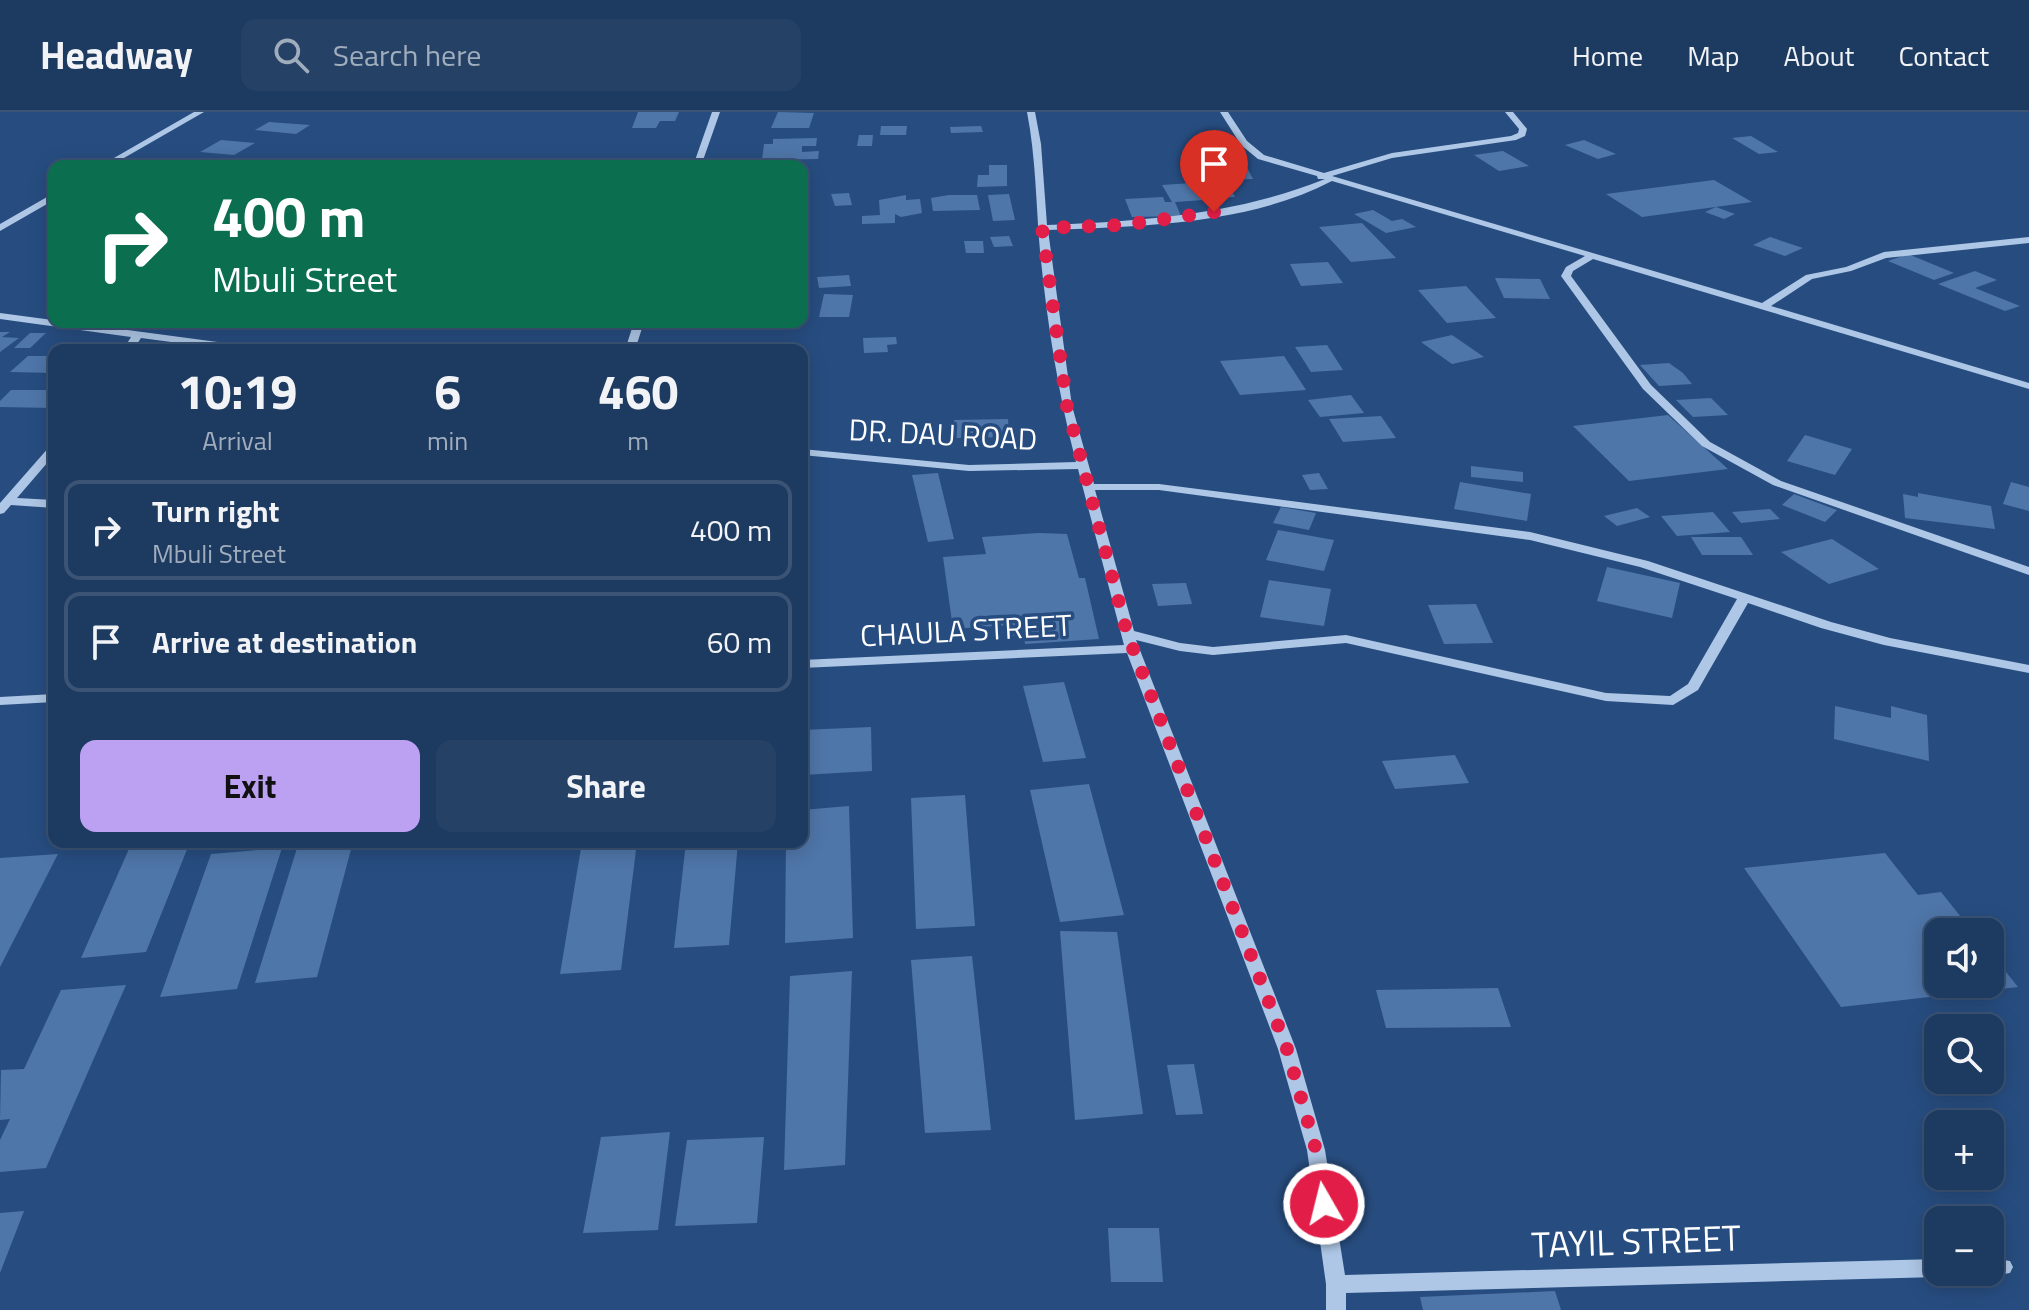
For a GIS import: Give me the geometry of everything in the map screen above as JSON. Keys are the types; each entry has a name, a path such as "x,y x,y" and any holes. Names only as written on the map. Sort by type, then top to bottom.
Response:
{"street":[{"path":"115,160 200,112"},
{"path":"699,160 716,112"},
{"path":"1031,112 1037,144 1042,228 1067,406 1082,465 1132,649 1287,1049 1316,1150 1336,1284 1336,1310"},
{"path":"1224,112 1244,143 1261,157 2029,386"},
{"path":"1042,228 1171,220 1280,197 1399,151 1513,138 1522,134 1523,129 1509,112"},
{"path":"0,228 48,200"},
{"path":"1763,307 1809,277 1848,269 1884,255 2029,240"},
{"path":"1594,255 1569,269 1566,276 1647,387 1706,444 1777,483 2029,571"},
{"path":"0,316 48,322"},
{"path":"92,328 211,344"},
{"path":"132,344 138,334"},
{"name":"DR. DAU ROAD","path":"808,453 969,468 1082,465"},
{"path":"4,505 48,455"},
{"path":"1089,487 1159,487 1530,536 1644,564 1889,642 2029,669"},
{"path":"4,505 48,504"},
{"path":"1127,633 1158,642 1215,651 1346,639 1606,697 1673,701 1693,687 1745,597"},
{"name":"CHAULA STREET","path":"808,664 1132,649"},
{"path":"0,701 48,698"},
{"name":"TAYIL STREET","path":"1336,1284 1924,1268"}],"building":[{"path":"638,112 679,112 675,121 660,121 656,128 632,128"},
{"path":"778,112 814,113 809,128 771,128"},
{"path":"269,122 310,125 296,134 255,130"},
{"path":"881,126 907,126 906,135 880,135"},
{"path":"981,126 983,132 951,133 950,127"},
{"path":"859,135 873,135 872,146 857,146"},
{"path":"1751,136 1778,152 1759,154 1732,138"},
{"path":"817,138 816,146 802,146 802,152 819,151 818,159 762,160 764,144 773,144 773,139"},
{"path":"221,140 255,143 234,155 200,152"},
{"path":"1584,140 1616,154 1598,159 1565,145"},
{"path":"1503,151 1529,166 1499,171 1474,155"},
{"path":"1242,158 1253,179 1222,180 1220,175 1211,176 1206,165 1213,165 1210,159"},
{"path":"989,165 1007,165 1007,186 977,187 978,175 989,175"},
{"path":"1714,180 1752,202 1642,217 1606,194"},
{"path":"1192,183 1204,200 1175,202 1181,216 1132,217 1125,199 1163,197 1165,202 1172,202 1162,185"},
{"path":"1228,184 1235,197 1213,198 1206,185"},
{"path":"849,193 852,205 835,206 831,194"},
{"path":"1009,194 1015,220 993,221 988,195"},
{"path":"906,195 906,200 920,199 922,213 901,217 895,214 895,223 862,224 862,216 880,215 879,200"},
{"path":"977,195 980,210 933,211 931,198"},
{"path":"1716,207 1735,214 1724,219 1705,212"},
{"path":"1373,210 1392,221 1402,219 1416,227 1386,233 1354,214"},
{"path":"1362,223 1396,258 1351,262 1319,227"},
{"path":"1009,236 1013,246 994,247 990,237"},
{"path":"1770,237 1803,248 1785,256 1753,245"},
{"path":"964,241 983,241 984,253 966,253"},
{"path":"1908,254 1954,273 1934,280 1888,261"},
{"path":"1328,262 1343,283 1301,286 1290,264"},
{"path":"1975,271 1997,280 1975,288 2020,306 2005,311 1938,284"},
{"path":"849,275 851,286 819,288 817,277"},
{"path":"1495,278 1540,279 1550,299 1504,298"},
{"path":"1466,286 1496,318 1447,323 1418,290"},
{"path":"824,294 853,295 849,317 819,317"},
{"path":"0,332 10,332 2,337 19,338 0,352"},
{"path":"30,333 46,333 30,348 14,348"},
{"path":"1452,335 1484,357 1452,364 1421,342"},
{"path":"896,337 897,344 887,345 888,352 864,353 863,338"},
{"path":"1327,345 1343,370 1311,372 1295,347"},
{"path":"28,356 48,356 48,373 10,372"},
{"path":"1284,356 1306,390 1240,395 1220,361"},
{"path":"1669,363 1692,384 1659,386 1640,365"},
{"path":"11,390 48,390 48,408 0,407 0,401"},
{"path":"1351,395 1364,413 1320,417 1308,400"},
{"path":"1711,398 1728,415 1693,417 1676,400"},
{"path":"1668,415 1728,469 1629,481 1573,426"},
{"path":"1381,416 1396,438 1343,442 1329,419"},
{"path":"1008,419 1009,437 955,438 954,420"},
{"path":"1805,435 1852,449 1835,475 1787,461"},
{"path":"1471,466 1523,472 1523,482 1471,477"},
{"path":"938,473 954,539 928,542 912,475"},
{"path":"1319,473 1328,489 1310,490 1302,475"},
{"path":"1460,482 1531,494 1527,521 1454,509"},
{"path":"2011,482 2029,487 2029,511 2003,504"},
{"path":"1918,493 1991,506 1995,529 1905,518 1903,494 1918,497"},
{"path":"1794,494 1837,510 1825,522 1782,505"},
{"path":"1281,507 1316,513 1309,530 1273,523"},
{"path":"1637,508 1650,517 1617,526 1604,516"},
{"path":"1770,509 1780,519 1741,523 1732,512"},
{"path":"1713,512 1730,532 1677,536 1661,516"},
{"path":"1278,530 1334,540 1324,571 1266,560"},
{"path":"1067,534 1079,578 1085,578 1099,639 1025,644 1024,636 1011,636 1009,625 953,629 943,557 986,554 982,537"},
{"path":"1691,537 1741,537 1753,555 1702,555"},
{"path":"1832,539 1879,569 1829,584 1781,552"},
{"path":"1607,567 1680,583 1672,618 1597,601"},
{"path":"1269,580 1331,589 1324,626 1260,617"},
{"path":"1186,583 1192,604 1158,606 1152,584"},
{"path":"1476,604 1493,643 1444,644 1428,605"},
{"path":"1064,682 1086,758 1043,762 1023,686"},
{"path":"1835,706 1891,718 1891,706 1927,715 1929,761 1834,739"},
{"path":"871,727 872,771 808,775 808,730"},
{"path":"1455,755 1469,783 1395,789 1382,761"},
{"path":"1089,784 1124,915 1060,922 1030,790"},
{"path":"965,795 975,926 916,929 911,798"},
{"path":"849,806 853,938 785,943 786,848 808,848 808,809"},
{"path":"129,848 188,848 146,952 81,958"},
{"path":"282,848 237,989 160,997 211,854"},
{"path":"297,848 351,848 317,977 255,983"},
{"path":"581,848 636,848 621,970 560,974"},
{"path":"685,848 737,848 729,945 674,948"},
{"path":"1885,853 1918,895 1941,892 1962,918 1924,918 1924,998 1841,1007 1744,868"},
{"path":"58,854 0,967 0,858"},
{"path":"1060,931 1117,932 1143,1114 1075,1120"},
{"path":"972,956 991,1130 925,1133 911,960"},
{"path":"2004,970 2018,987 2004,989"},
{"path":"852,971 845,1165 784,1170 790,976"},
{"path":"126,985 46,1168 0,1172 0,1140 10,1119 0,1120 1,1070 24,1069 61,990"},
{"path":"1498,988 1511,1027 1386,1028 1376,990"},
{"path":"1194,1064 1203,1114 1176,1115 1167,1065"},
{"path":"670,1132 658,1230 583,1233 601,1137"},
{"path":"764,1137 757,1223 675,1226 687,1140"},
{"path":"24,1211 0,1273 0,1213"},
{"path":"1108,1228 1159,1228 1163,1282 1111,1282"},
{"path":"1555,1291 1561,1310 1423,1310 1420,1297"}],"route":[{"path":"1214,212 1124,225 1042,228 1067,406 1127,633 1287,1049 1316,1150 1324,1204"}]}
